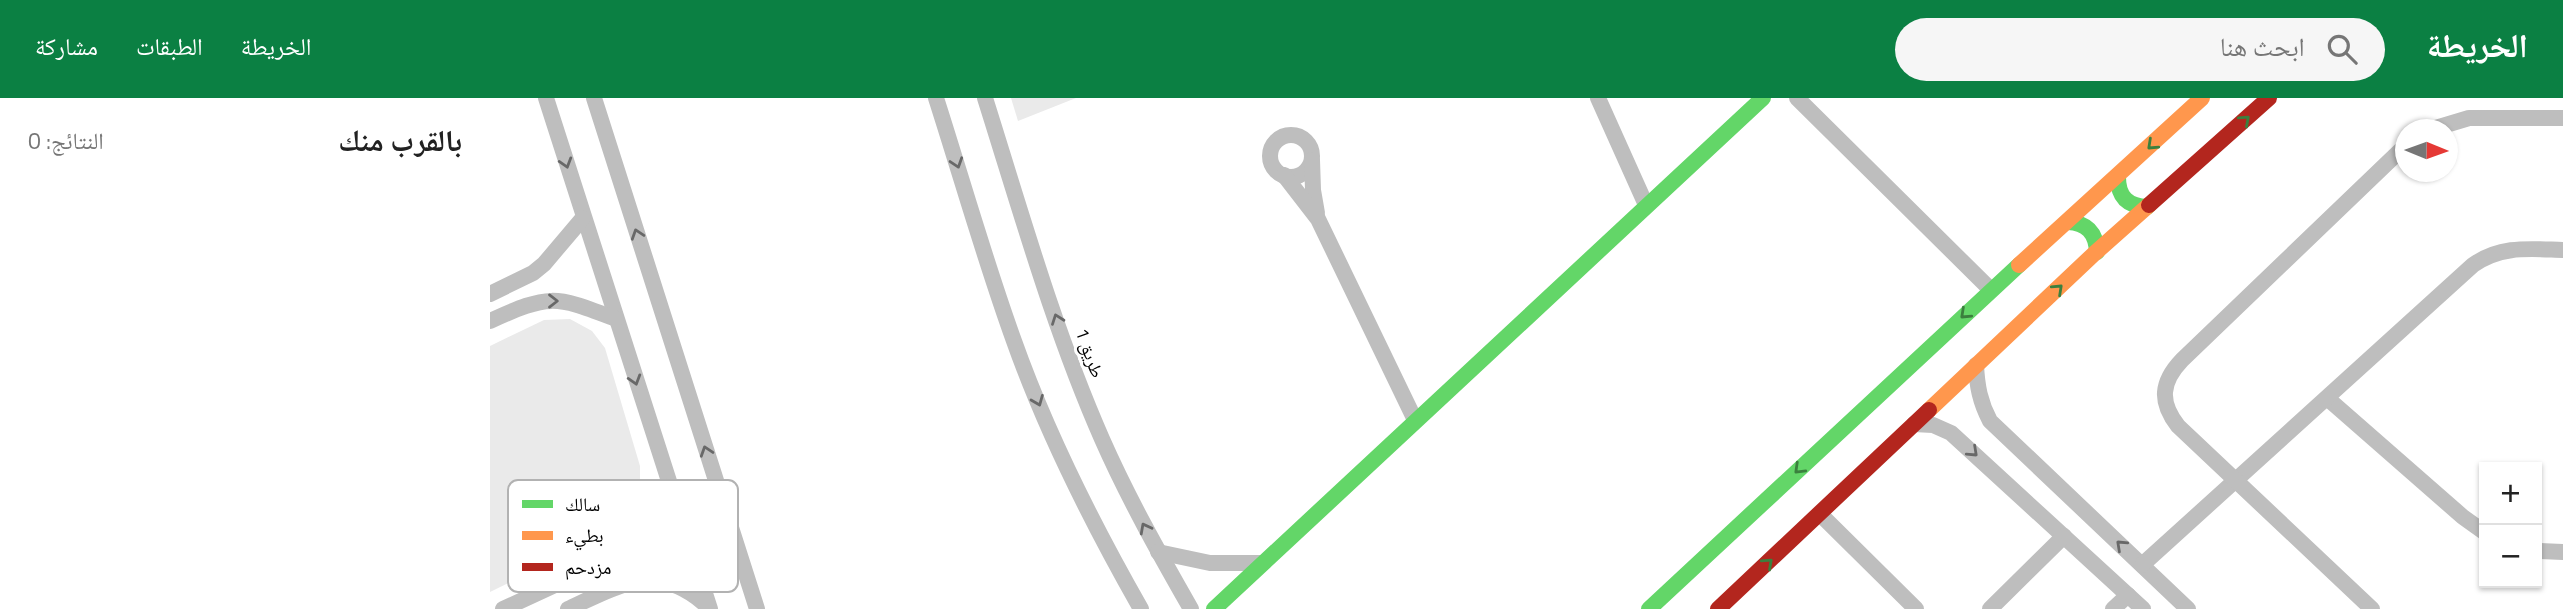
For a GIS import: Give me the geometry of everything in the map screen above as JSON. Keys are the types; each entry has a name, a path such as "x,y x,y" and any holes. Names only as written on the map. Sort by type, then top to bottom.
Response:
{"street":[{"path":"546,98 667,480"},
{"path":"594,98 716,480"},
{"path":"936,98 998,293 1033,390 1082,499 1141,609"},
{"name":"طريق 1","path":"985,98 1042,279 1101,437 1128,495 1191,609"},
{"path":"1598,98 1647,205"},
{"path":"1213,609 1763,98"},
{"path":"1797,98 1991,290"},
{"path":"1649,609 1991,290 2202,98"},
{"path":"1718,609 1821,515 2097,252 2269,98"},
{"path":"2458,121 2469,118 2563,118"},
{"path":"1318,219 1310,148 1307,142 1300,137 1285,136 1278,139 1270,153 1275,169 1284,175 1318,219 1415,420"},
{"path":"2372,609 2178,426 2169,414 2165,385 2172,371 2395,156"},
{"path":"1284,175 1301,174 1311,160"},
{"path":"2118,177 2119,193 2124,200 2139,208 2147,207"},
{"path":"490,295 533,273 544,264 583,218"},
{"path":"2068,222 2076,222 2090,229 2095,236 2097,252"},
{"path":"2142,565 2481,260 2498,252 2517,248 2563,250"},
{"path":"490,321 533,302 546,300 575,303 616,319"},
{"path":"1976,365 1979,394 1990,421 2188,609"},
{"path":"2327,398 2479,528"},
{"path":"1914,424 1933,425 1951,433 2143,609"},
{"path":"1821,515 1916,609"},
{"path":"1990,609 2064,536"},
{"path":"738,549 757,609"},
{"path":"2542,551 2563,552"},
{"path":"1158,552 1210,563 1260,563"},
{"path":"503,609 540,592"},
{"path":"568,609 604,592"},
{"path":"690,592 710,609"},
{"path":"704,592 710,609"},
{"path":"2113,609 2128,595"}],"shaded area":[{"path":"1011,98 1076,98 1018,121"},
{"path":"570,319 592,331 605,348 640,466 640,480 508,480 508,583 490,592 490,346 544,320"}],"traffic: fast":[{"path":"1214,609 1763,98"},
{"path":"2118,177 2118,184 2125,199 2134,205 2147,207"},
{"path":"2068,222 2080,224 2089,230 2095,239 2097,252"},
{"path":"1649,609 2019,265"}],"traffic: slow":[{"path":"2019,265 2202,98"},
{"path":"1929,410 2149,205"}],"traffic: jam":[{"path":"2149,205 2269,98"},
{"path":"1718,609 1929,410"}]}
